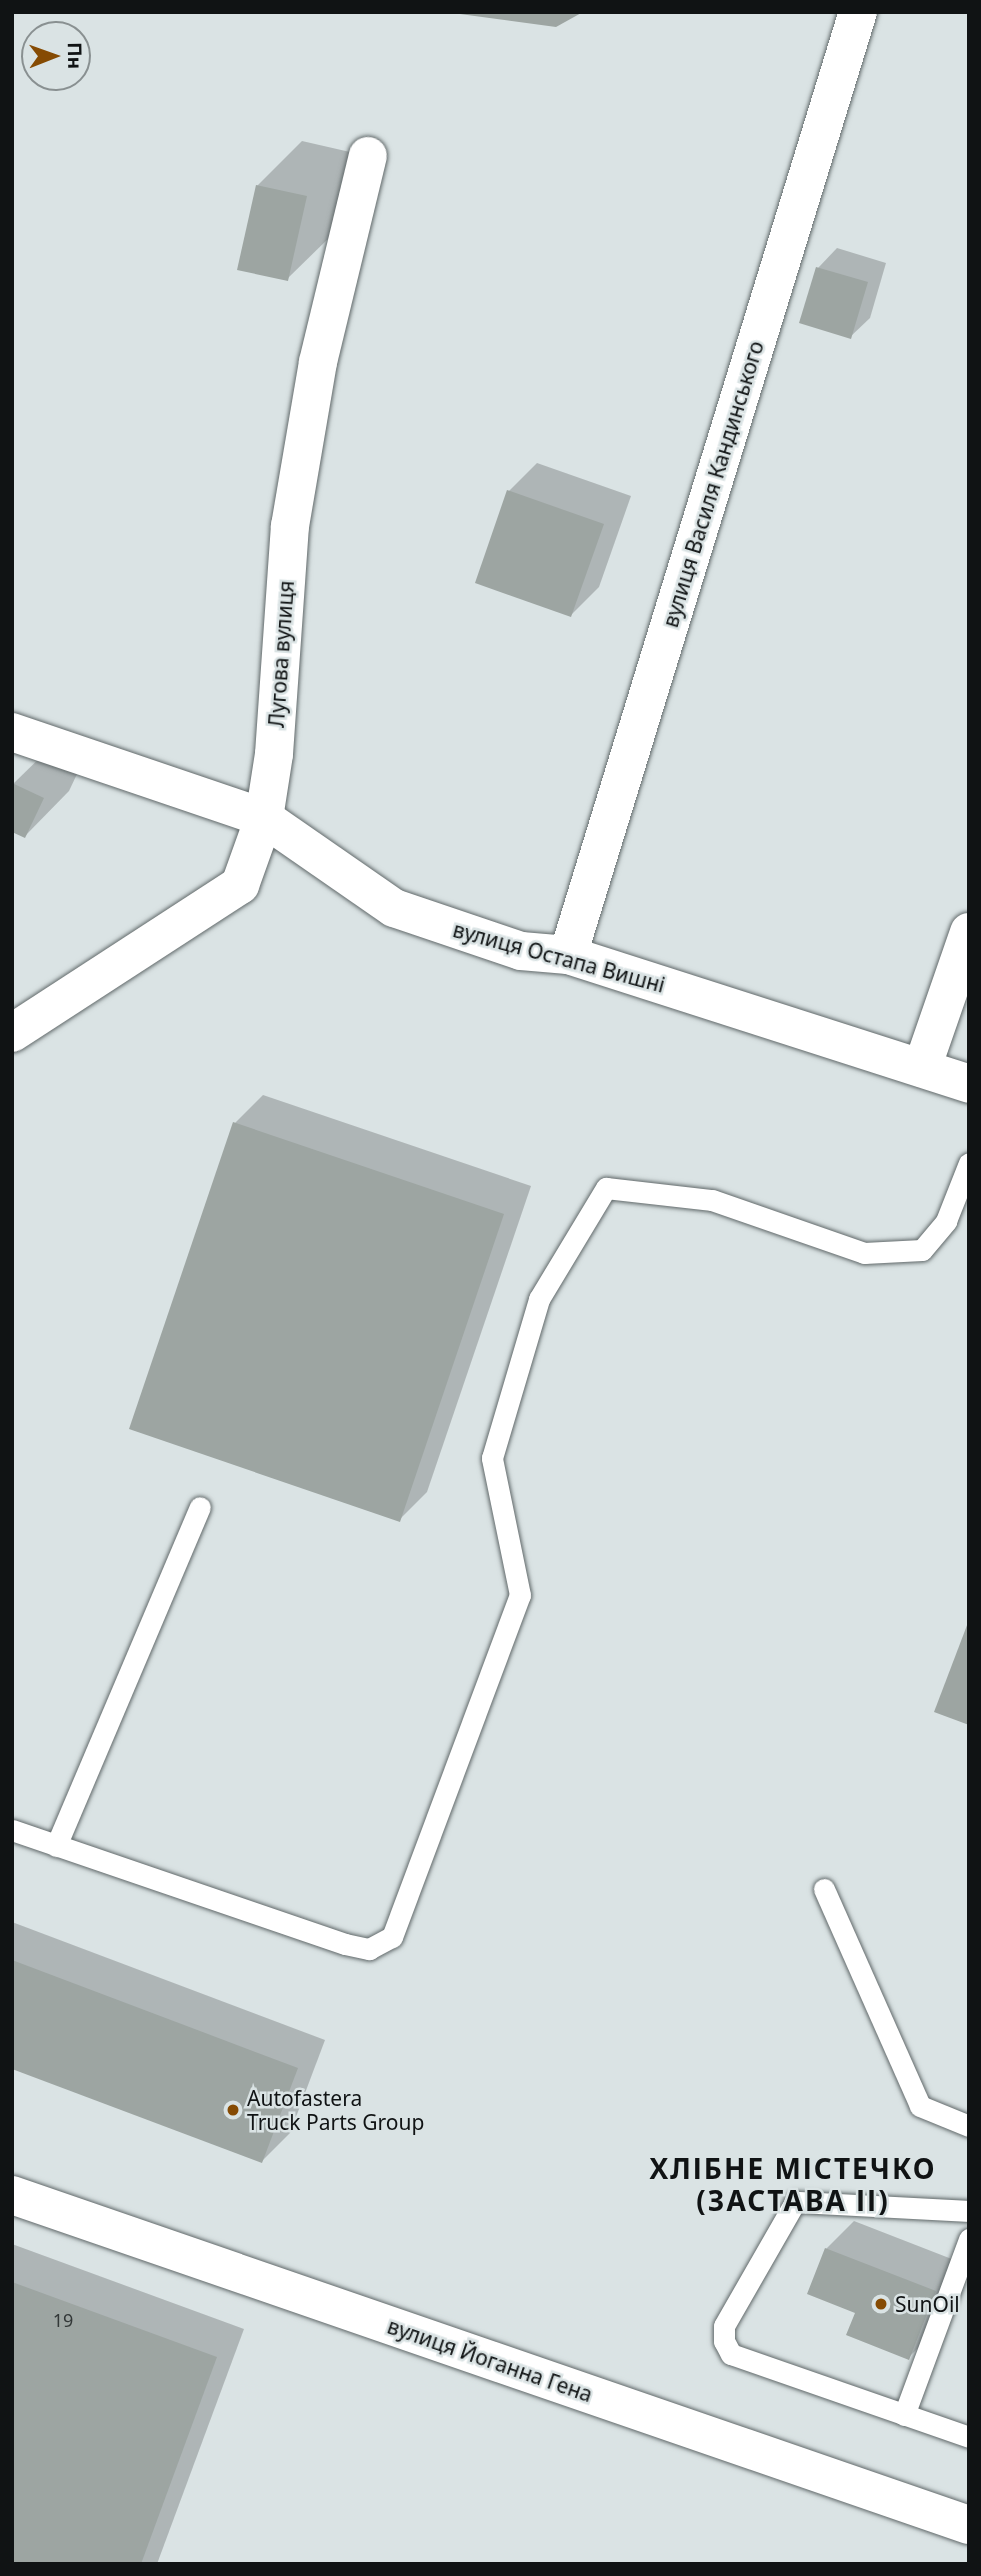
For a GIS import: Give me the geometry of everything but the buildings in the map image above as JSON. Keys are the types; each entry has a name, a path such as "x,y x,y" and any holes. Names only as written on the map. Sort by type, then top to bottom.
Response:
{"street":[{"name":"вулиця Василя Кандинського","path":"568,955 858,12"},
{"name":"Лугова вулиця","path":"12,1032 240,885 264,818 290,526 318,362 368,156"},
{"name":"вулиця Остапа Вишні","path":"12,732 264,818 394,908 521,951 568,955 969,1084"},
{"path":"922,1068 969,932"},
{"name":"вулиця Йоганна Гена","path":"12,2194 969,2525"}],"lane":[{"path":"12,1830 345,1944 369,1949 392,1937 520,1595 492,1458 539,1300 606,1188 712,1200 863,1253 922,1250 946,1221 969,1163"},
{"path":"56,1846 200,1507"},
{"path":"824,1889 920,2106 969,2126"},
{"path":"969,2211 795,2202 724,2326 731,2354 969,2437"},
{"path":"904,2414 969,2239"}],"place":[{"name":"Autofastera Truck Parts Group","path":"233,2110"},
{"name":"SunOil","path":"881,2304"}],"district":[{"name":"ХЛІБНЕ МІСТЕЧКО (ЗАСТАВА ІІ)","path":"793,2184"}]}
